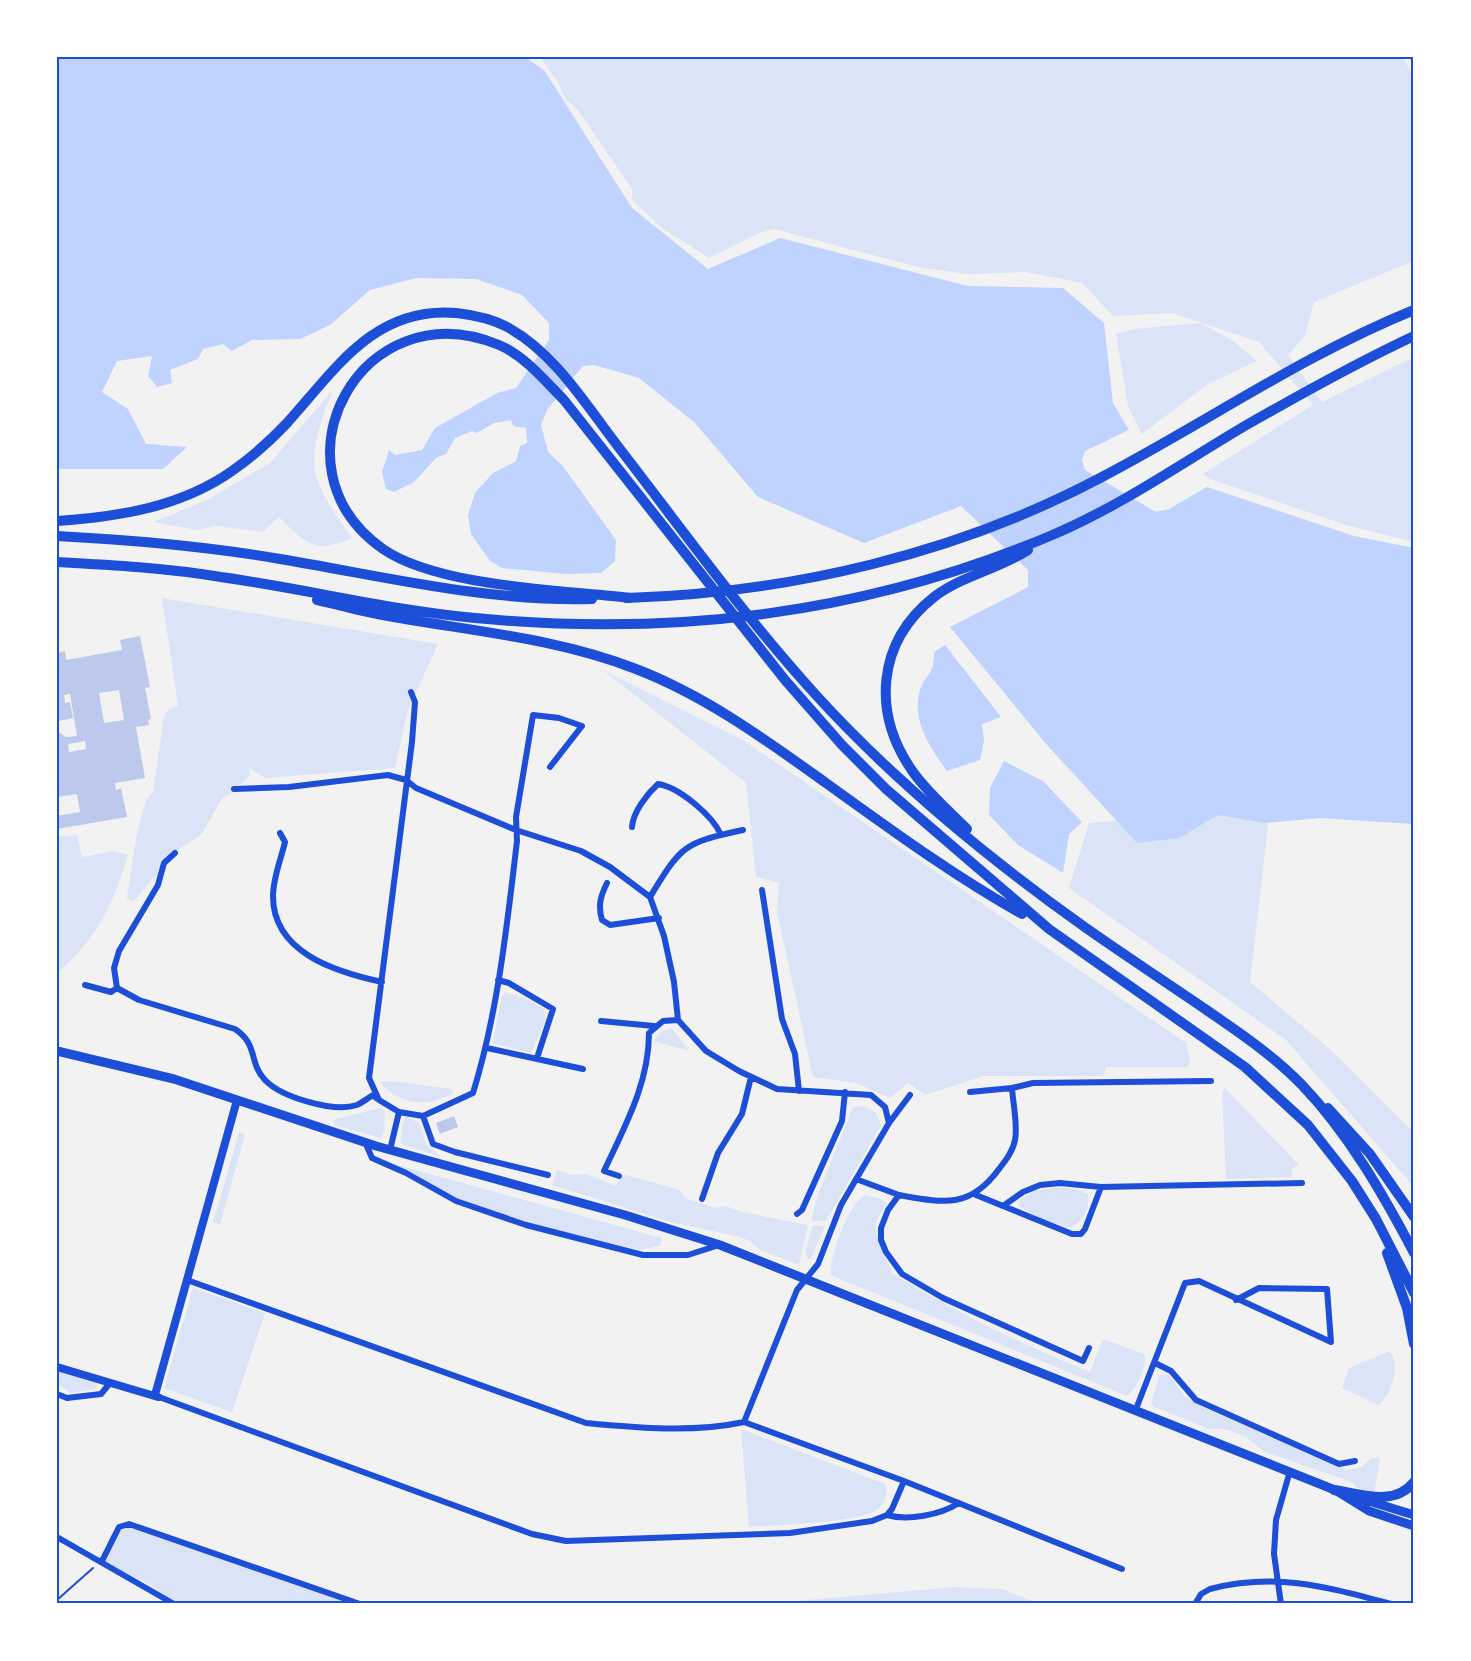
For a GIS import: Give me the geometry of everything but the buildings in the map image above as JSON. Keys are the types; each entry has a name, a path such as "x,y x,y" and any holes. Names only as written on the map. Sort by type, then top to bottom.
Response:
{"highway":[{"path":"57,536 205,548 447,589 504,596 576,600 630,598 747,587 849,570 976,533 1020,516 1103,476 1291,368 1414,310"},
{"path":"57,521 89,519 142,510 172,501 219,479 258,452 286,424 341,360 370,337 401,320 438,312 487,319 510,328 533,347 571,386 766,638 858,739 933,809 996,860 1084,927 1260,1048 1326,1106 1370,1154 1414,1217"},
{"path":"630,598 486,582 445,574 409,563 384,549 365,534 341,498 332,477 331,448 334,421 343,397 357,374 376,358 409,340 447,333 474,336 501,346 524,361 564,400 752,640 810,710 886,789 1049,929"},
{"path":"996,860 914,773 895,741 886,710 885,678 894,648 910,619 935,596 1011,555 1134,495 1244,427 1414,336"},
{"path":"57,561 218,576 473,618 573,625 668,624 776,615 893,591 1011,555"},
{"path":"218,576 385,616 548,642 635,668 720,710 981,890 1049,929 1245,1067 1308,1125 1352,1181 1376,1220 1414,1293"},
{"path":"1303,1086 1361,1161 1414,1252"},
{"path":"1376,1220 1407,1308 1414,1344"},
{"path":"1334,1490 1383,1498 1398,1496 1414,1482"}],"main road":[{"path":"57,1051 174,1079 390,1150 625,1215 720,1245 1137,1409 1334,1490 1414,1515"},
{"path":"1334,1490 1369,1510 1414,1526"}],"street":[{"path":"379,1100 369,1078 415,702 411,692"},
{"path":"117,988 139,1000 235,1029 247,1037 256,1066 265,1079 287,1094 305,1101 336,1106 357,1105 373,1095 399,1112 423,1116 473,1094 487,1048 498,980 533,715 559,718 582,726 550,767"},
{"path":"234,789 289,787 388,775 406,780 416,788 516,830 581,851 610,867 650,897 659,918 674,982 678,1020 706,1051 777,1089 871,1095 885,1107 889,1123"},
{"path":"632,827 632,819 650,791 658,784 667,785 711,816 721,835"},
{"path":"650,897 681,850 698,840 743,830"},
{"path":"280,833 285,842 273,896 274,912 282,931 296,946 326,967 382,982"},
{"path":"117,988 114,968 119,951 158,885 164,863 175,853"},
{"path":"608,884 601,896 599,909 602,920 610,925 659,918"},
{"path":"762,890 782,1019 795,1054 800,1091"},
{"path":"498,980 509,983 554,1009 537,1058"},
{"path":"86,985 111,992 117,988"},
{"path":"619,1176 604,1171 639,1094 649,1052 649,1033 654,1026 663,1021 678,1020"},
{"path":"601,1021 654,1026"},
{"path":"487,1048 582,1069"},
{"path":"702,1199 718,1153 742,1114 751,1077"},
{"path":"970,1092 1012,1089 1034,1083 1211,1081"},
{"path":"976,1195 1008,1157 1015,1139 1012,1089"},
{"path":"796,1214 802,1210 842,1121 845,1092"},
{"path":"744,1422 796,1290 818,1264 841,1205 889,1123 910,1095"},
{"path":"157,1396 237,1100"},
{"path":"390,1150 399,1112"},
{"path":"423,1116 433,1143 455,1152 548,1175"},
{"path":"365,1142 372,1158 456,1201 526,1225 643,1255 688,1255 720,1245"},
{"path":"856,1179 899,1195 938,1202 976,1195 1072,1234 1081,1234 1085,1229 1101,1186"},
{"path":"1003,1206 1023,1192 1040,1185 1060,1183 1101,1186 1302,1183"},
{"path":"899,1195 888,1210 881,1228 881,1240 886,1252 902,1274 943,1298 1083,1362 1089,1348"},
{"path":"187,1280 586,1423 630,1427 698,1427 744,1422 904,1481 1122,1569"},
{"path":"1137,1409 1185,1283 1199,1281 1236,1300 1331,1342 1327,1289 1259,1288 1236,1300"},
{"path":"1155,1363 1171,1371 1196,1400 1339,1464 1355,1461"},
{"path":"57,1367 157,1396 548,1538 566,1541 790,1533 872,1521 887,1515 895,1517 944,1512 959,1503"},
{"path":"57,1394 67,1398 101,1394 110,1383"},
{"path":"1281,1604 1274,1554 1276,1520 1290,1471"},
{"path":"887,1515 904,1481"},
{"path":"102,1561 119,1527 129,1524 360,1604"},
{"path":"57,1537 174,1604"},
{"path":"1195,1604 1201,1594 1210,1589 1277,1580 1341,1591 1391,1604"}],"path":[{"path":"57,1600 102,1561"}],"shaded area":[{"path":"540,57 1402,57 1414,76 1414,261 1314,302 1305,336 1288,355 1322,402 1414,357 1414,542 1346,525 1210,479 1203,474 1313,405 1259,342 1172,313 1113,316 1082,283 1026,272 967,274 918,267 774,229 759,233 709,258 662,228 632,200 632,189 578,110 565,98 557,81"},
{"path":"1200,323 1232,340 1257,361 1208,384 1142,434 1128,406 1116,334 1133,329"},
{"path":"333,390 316,441 315,472 325,497 352,538 329,546 311,544 296,534 279,517 263,532 216,526 197,530 154,522 207,500 270,463"},
{"path":"162,598 438,644 408,710 395,768 265,778 249,768 250,776 240,785 233,785 231,794 222,798 202,834 161,861 157,874 133,902 127,898 139,825 143,810 153,792 164,716 168,710 178,705"},
{"path":"603,670 743,740 1186,1043 1190,1060 1188,1067 1106,1067 1104,1076 984,1076 925,1095 908,1083 890,1098 856,1083 813,1077 777,912 779,883 756,877 746,783"},
{"path":"1270,808 1250,982 1332,1051 1414,1133 1414,1187 1286,1040 1069,888 1089,823"},
{"path":"77,835 82,857 114,851 128,855 116,891 102,920 83,947 57,974 57,837"},
{"path":"505,992 524,998 543,1008 546,1019 531,1053 493,1043 501,998"},
{"path":"672,1028 689,1051 654,1041 660,1032"},
{"path":"393,1081 452,1089 453,1093 434,1101 414,1102 396,1096 380,1082"},
{"path":"1225,1088 1299,1165 1292,1169 1292,1177 1226,1179 1222,1091"},
{"path":"864,1106 876,1113 881,1125 826,1221 811,1221 817,1197 853,1107"},
{"path":"380,1108 385,1112 381,1138 334,1125 333,1120"},
{"path":"406,1116 419,1123 426,1144 441,1157 401,1144 402,1125"},
{"path":"239,1132 245,1135 220,1224 213,1222"},
{"path":"390,1163 662,1238 660,1246 639,1250 525,1222 457,1198"},
{"path":"557,1170 572,1175 587,1174 615,1186 621,1176 626,1175 680,1190 685,1198 715,1208 726,1206 742,1212 808,1225 799,1265 760,1250 750,1241 736,1236 670,1222 552,1185"},
{"path":"1059,1187 1075,1189 1088,1194 1085,1214 1070,1228 1041,1219 1018,1205 1020,1200 1034,1191"},
{"path":"865,1195 879,1198 887,1204 876,1229 892,1273 989,1327 1090,1372 1103,1339 1144,1354 1145,1364 1141,1376 1131,1393 1127,1396 830,1275 833,1255 841,1231 852,1209"},
{"path":"813,1225 825,1226 811,1259 807,1259 805,1251"},
{"path":"193,1288 265,1313 232,1412 164,1388"},
{"path":"1390,1351 1395,1372 1391,1387 1379,1405 1342,1388 1349,1368"},
{"path":"57,1371 97,1383 96,1389 70,1393 57,1383"},
{"path":"1160,1375 1169,1375 1185,1397 1209,1410 1347,1470 1361,1467 1371,1458 1380,1458 1374,1494 1361,1492 1352,1482 1265,1452 1245,1436 1224,1429 1209,1429 1154,1407 1151,1402"},
{"path":"741,1429 885,1484 885,1500 878,1509 855,1517 749,1527"},
{"path":"129,1524 360,1604 176,1604 149,1584 102,1561 119,1527"},
{"path":"955,1587 1002,1589 1039,1604 762,1604"}],"water":[{"path":"57,57 525,57 544,70 632,208 708,269 780,238 968,286 1063,288 1104,323 1113,403 1129,430 1085,451 1082,460 1085,470 1156,512 1169,509 1207,487 1354,536 1414,548 1414,824 1320,818 1264,823 1218,815 1179,838 1137,843 1047,745 950,627 1028,587 1028,570 961,506 864,543 758,497 695,423 639,378 594,365 583,366 547,410 541,425 548,452 562,465 616,540 615,561 601,573 566,574 502,568 490,561 471,534 468,515 475,493 493,473 516,461 520,446 527,443 526,428 513,426 511,420 494,423 477,433 472,431 455,438 446,454 436,458 414,482 394,492 386,489 382,472 389,450 395,455 422,450 435,428 497,393 516,388 549,340 549,323 522,295 476,279 416,278 370,290 330,325 300,339 252,340 232,351 223,344 203,349 198,359 170,370 172,383 157,387 148,376 152,356 117,361 102,392 128,409 146,444 187,447 163,469 57,469"},
{"path":"945,645 1001,717 982,724 984,740 980,760 947,771 934,753 924,733 918,712 920,690 931,671 934,652"},
{"path":"1004,761 1043,781 1082,822 1069,834 1063,873 1018,845 989,815 990,788"}]}
